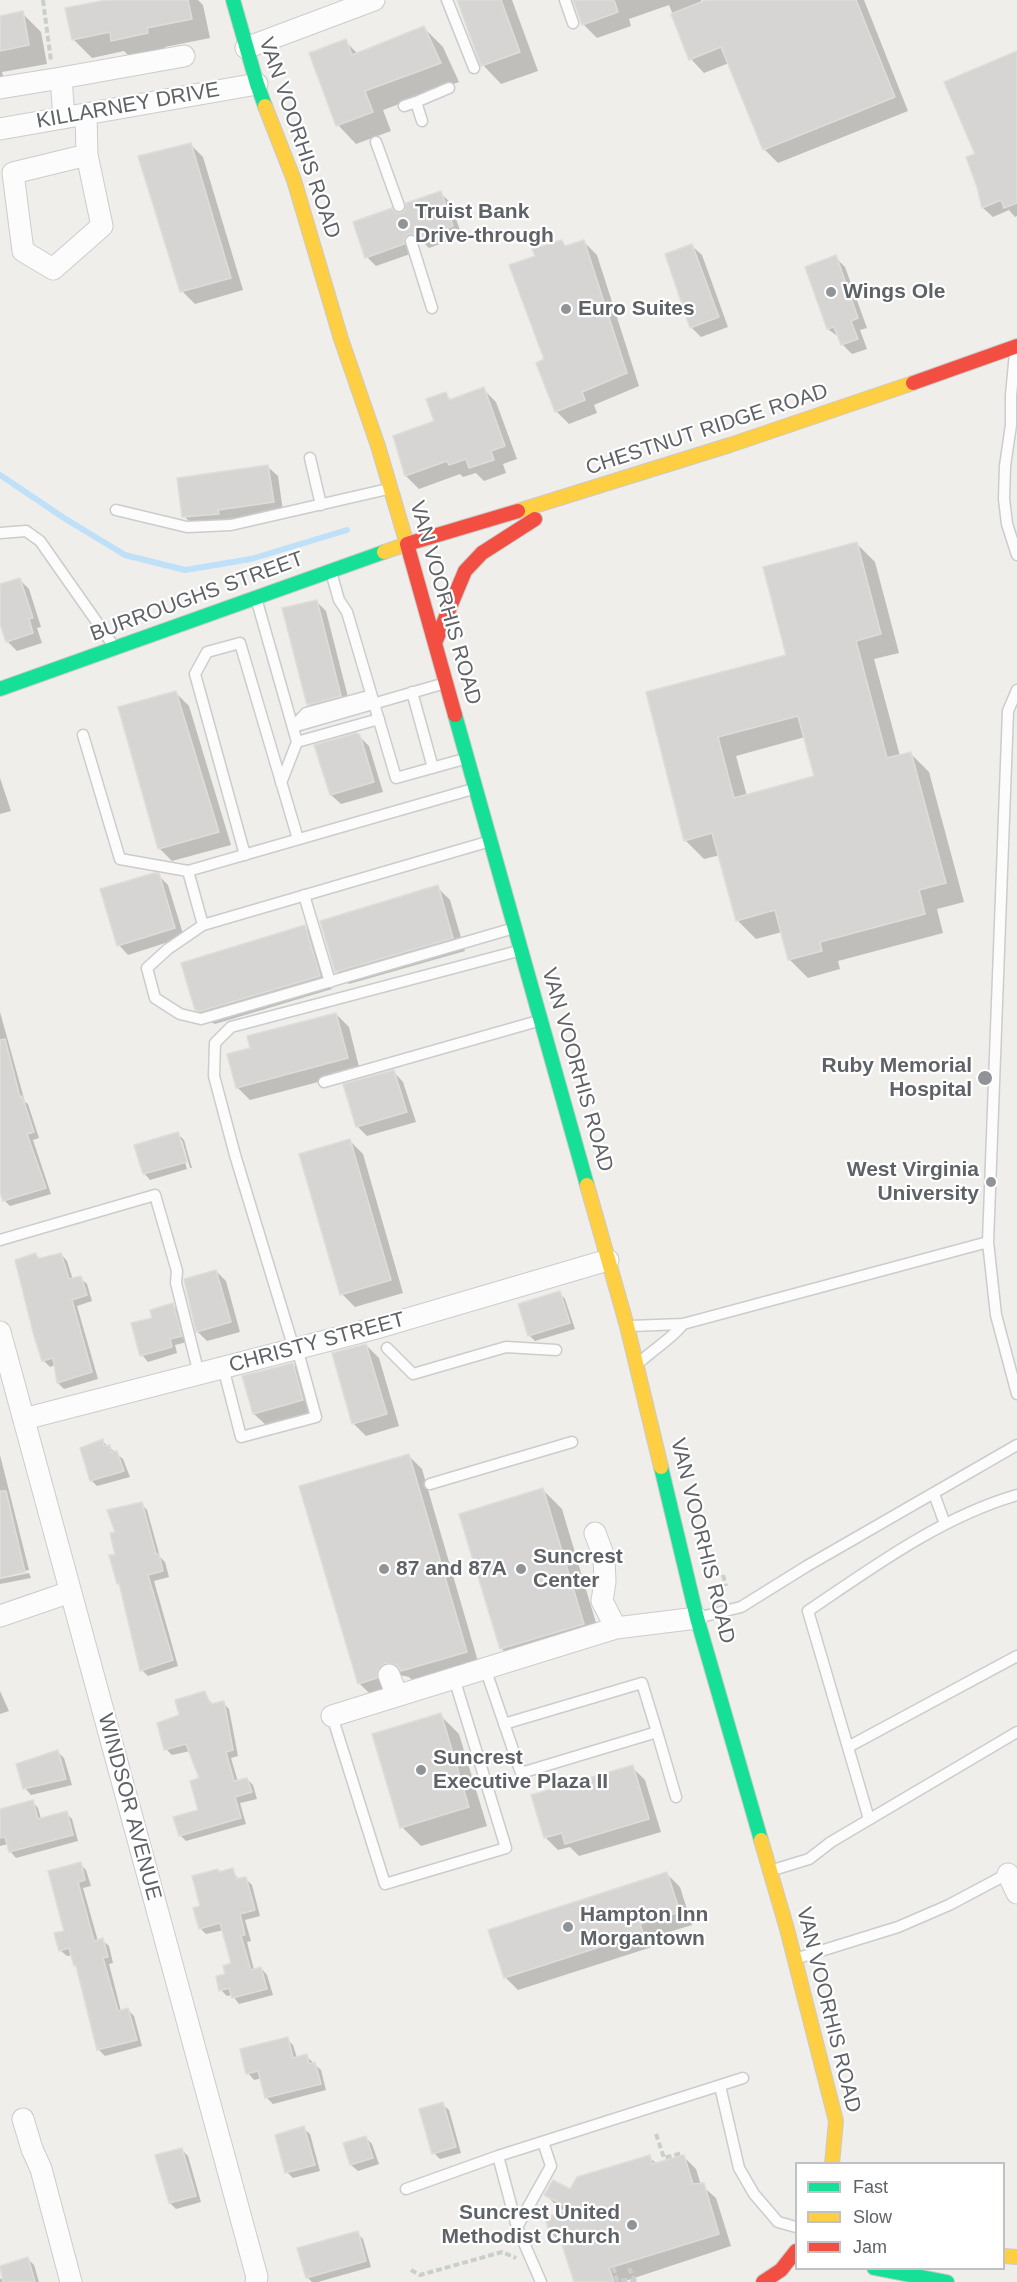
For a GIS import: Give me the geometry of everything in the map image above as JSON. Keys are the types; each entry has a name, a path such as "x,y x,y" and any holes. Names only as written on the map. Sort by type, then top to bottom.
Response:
{"main road":[{"name":"VAN VOORHIS ROAD","path":"233,0 256,84 294,180 341,339 378,446 408,544 609,1260 637,1365 698,1618 770,1871 836,2121 832,2162"},
{"name":"CHESTNUT RIDGE ROAD","path":"408,544 570,496 838,410 1016,347"},
{"path":"435,643 459,583 465,571 476,559 570,496"},
{"name":"BURROUGHS STREET","path":"0,689 408,544"},
{"path":"763,2282 781,2270 795,2252"},
{"path":"884,2270 947,2282"}],"street":[{"path":"246,48 374,0"},
{"path":"0,88 56,70 184,56"},
{"path":"56,70 64,118"},
{"name":"KILLARNEY DRIVE","path":"0,129 256,84"},
{"path":"86,114 87,155 102,226 53,269 23,251 13,173 87,155"},
{"name":"CHRISTY STREET","path":"24,1419 380,1327 609,1260"},
{"name":"WINDSOR AVENUE","path":"0,1332 254,2265 256,2282"},
{"path":"595,1533 604,1557 605,1582 602,1601 616,1628"},
{"path":"0,1616 70,1592"},
{"path":"332,1716 616,1628 698,1618"},
{"path":"389,1675 397,1696"},
{"path":"1012,1872 1017,1893"},
{"path":"23,2119 41,2169 70,2282"}],"lane":[{"path":"447,0 474,68"},
{"path":"565,0 573,23"},
{"path":"404,106 449,88"},
{"path":"416,102 422,121"},
{"path":"376,142 399,206"},
{"path":"411,241 432,308"},
{"path":"1016,347 1004,499 1007,524 1017,555"},
{"path":"310,458 321,505"},
{"path":"116,510 187,527 207,528 231,525 391,489"},
{"path":"0,533 26,531 40,541 115,648"},
{"path":"331,572 339,600 347,612 396,778 467,758"},
{"path":"256,598 297,742 282,783"},
{"path":"245,855 195,674 207,652 240,643 298,839"},
{"path":"375,703 446,682"},
{"path":"1017,690 1008,711 988,1242 996,1315 1017,1394"},
{"path":"412,692 433,768"},
{"path":"293,727 306,713 366,697 375,703"},
{"path":"297,742 379,718"},
{"path":"83,735 120,859 188,871 476,788"},
{"path":"491,841 203,925 168,949 147,968 155,998 180,1014 201,1020 515,928"},
{"path":"188,871 203,925"},
{"path":"304,896 330,982"},
{"path":"222,1368 241,1437 316,1417 235,1155 214,1076 215,1043 231,1028 521,950"},
{"path":"324,1082 541,1020"},
{"path":"0,1240 156,1195 177,1271 176,1283 198,1374"},
{"path":"627,1326 683,1324 988,1242"},
{"path":"637,1365 658,1345 679,1331 683,1324"},
{"path":"387,1348 413,1374 506,1347 556,1350"},
{"path":"430,1484 572,1442"},
{"path":"698,1618 741,1607 807,1566 1017,1445"},
{"path":"934,1494 945,1524"},
{"path":"869,1819 807,1611 870,1569 945,1524 1017,1495"},
{"path":"848,1747 1017,1656"},
{"path":"485,1668 521,1773 657,1732"},
{"path":"332,1716 385,1884 506,1848 454,1678"},
{"path":"504,1724 642,1683 676,1797"},
{"path":"770,1871 809,1859 831,1842 1017,1732"},
{"path":"794,1959 898,1927 949,1905 1012,1872"},
{"path":"406,2189 498,2156 743,2078"},
{"path":"720,2086 739,2168 754,2194 778,2222 795,2227"},
{"path":"517,2228 551,2166 543,2142"},
{"path":"498,2156 517,2228 541,2282"}],"path":[{"path":"44,0 56,70"},
{"path":"723,1575 726,1586"},
{"path":"656,2134 664,2158 682,2152"},
{"path":"411,2270 420,2275 502,2252 516,2258"},
{"path":"613,2267 617,2280 636,2282"},
{"path":"629,2268 636,2282"}],"building":[{"path":"106,0 188,0 192,19 147,28 148,33 111,41 110,32 72,40 65,8"},
{"path":"457,0 501,0 520,52 481,66"},
{"path":"573,0 614,0 618,12 582,25"},
{"path":"706,0 856,0 895,97 763,150 721,47 689,60 671,14"},
{"path":"23,11 29,45 0,51 0,16"},
{"path":"424,26 441,63 365,91 373,112 336,126 309,53 346,39 352,55"},
{"path":"1017,51 1017,203 1004,208 1001,200 982,208 966,157 975,154 944,82"},
{"path":"191,143 231,278 180,292 138,156"},
{"name":"Truist Bank Drive-through","path":"441,191 453,226 418,239 413,234 408,234 404,239 404,244 365,258 353,222 392,208 395,212 401,213 405,210 406,203"},
{"name":"Euro Suites","path":"562,240 565,246 584,240 627,373 582,392 585,400 555,412 536,363 544,359 509,265 535,256 532,249"},
{"path":"692,244 719,317 690,328 665,254"},
{"name":"Wings Ole","path":"836,255 858,318 851,321 858,339 841,345 834,327 827,329 805,267"},
{"path":"484,387 505,446 491,451 494,460 469,468 466,459 449,465 447,461 405,476 393,436 434,421 426,399 446,392 449,400"},
{"path":"268,465 274,502 218,510 219,514 182,517 177,478"},
{"path":"857,542 881,634 856,641 887,758 911,752 946,883 919,890 925,914 820,942 822,951 788,960 775,910 736,921 712,833 684,841 646,692 786,655 763,567","holes":["798,716 814,776 734,798 718,737"]},
{"path":"20,578 33,618 29,619 33,633 6,642 0,624 0,584"},
{"path":"317,600 341,696 307,705 282,608"},
{"path":"176,691 219,832 158,849 118,707"},
{"path":"356,733 360,735 374,782 330,795 314,745"},
{"path":"159,873 175,928 117,946 100,889"},
{"path":"438,885 453,938 335,972 320,921"},
{"path":"305,925 320,976 201,1011 195,1010 181,963"},
{"path":"336,1013 348,1058 236,1088 227,1054 250,1048 247,1036"},
{"path":"5,1039 20,1097 22,1096 34,1132 27,1134 46,1188 3,1201 0,1192 0,1040"},
{"path":"394,1070 407,1112 356,1127 343,1084"},
{"path":"178,1132 187,1162 143,1174 134,1145"},
{"path":"350,1139 391,1280 340,1295 299,1154"},
{"path":"36,1253 37,1259 61,1253 69,1279 81,1276 87,1295 72,1300 92,1372 57,1383 53,1358 42,1361 15,1260"},
{"path":"216,1270 231,1322 196,1332 184,1279"},
{"path":"560,1291 570,1323 528,1336 518,1304"},
{"path":"173,1303 182,1336 170,1339 172,1347 140,1356 131,1323 152,1318 150,1310"},
{"path":"366,1344 387,1414 352,1424 332,1353"},
{"path":"293,1363 303,1400 253,1414 242,1376"},
{"path":"103,1439 104,1446 110,1445 111,1452 117,1451 124,1471 90,1481 80,1448"},
{"name":"87 and 87A","path":"409,1454 467,1652 401,1671 397,1665 385,1663 379,1667 377,1678 358,1684 299,1486"},
{"name":"Suncrest Center","path":"543,1488 584,1624 500,1649 459,1514"},
{"path":"0,1491 6,1491 25,1572 0,1578"},
{"path":"142,1502 163,1571 148,1575 173,1660 140,1671 119,1583 117,1584 109,1555 115,1555 110,1533 115,1532 107,1510"},
{"path":"205,1691 210,1704 224,1701 233,1750 226,1752 234,1781 247,1778 252,1792 235,1797 241,1818 179,1836 173,1817 198,1810 190,1781 199,1778 186,1744 164,1750 157,1723 179,1715 175,1700"},
{"name":"Suncrest Executive Plaza II","path":"441,1713 469,1807 400,1828 372,1734"},
{"path":"58,1750 66,1779 23,1789 16,1764"},
{"path":"633,1765 649,1819 565,1844 562,1833 544,1838 531,1795"},
{"path":"33,1800 38,1819 67,1811 73,1835 9,1852 5,1837 0,1838 0,1809"},
{"path":"81,1862 85,1880 78,1882 94,1941 103,1938 108,1957 103,1958 118,2011 128,2008 137,2040 97,2050 76,1966 74,1966 69,1948 59,1951 54,1933 64,1931 48,1871"},
{"path":"233,1868 236,1879 246,1877 255,1910 240,1914 245,1935 241,1936 251,1970 261,1967 267,1989 232,1998 229,1988 219,1991 216,1976 225,1974 223,1966 231,1963 220,1923 199,1929 193,1908 200,1906 192,1876 218,1869 219,1872"},
{"name":"Hampton Inn Morgantown","path":"667,1872 680,1912 640,1924 643,1933 504,1978 488,1930"},
{"path":"288,2037 293,2058 307,2054 309,2064 315,2062 321,2084 265,2098 258,2071 246,2074 240,2049"},
{"path":"443,2102 456,2147 432,2154 419,2109"},
{"path":"304,2126 315,2165 285,2173 275,2135"},
{"path":"366,2136 373,2158 350,2165 343,2143"},
{"path":"182,2148 196,2196 169,2203 155,2155"},
{"name":"Suncrest United Methodist Church","path":"650,2155 652,2164 684,2155 693,2184 704,2183 719,2234 609,2268 614,2282 574,2282 558,2232 550,2234 545,2218 571,2209 544,2195 553,2180 570,2189 577,2177"},
{"path":"358,2231 366,2261 306,2278 297,2248"},
{"path":"28,2257 35,2282 3,2282 0,2266"}],"waterway":[{"path":"0,475 125,555 185,570 251,559 347,530"}],"traffic: fast":[{"path":"233,0 265,106"},
{"path":"0,689 384,552"},
{"path":"455,715 587,1185"},
{"path":"661,1467 697,1618 761,1840"},
{"path":"884,2270 947,2282"}],"traffic: slow":[{"path":"265,106 294,180 341,339 378,446 407,544 384,552"},
{"path":"518,511 730,445 913,383"},
{"path":"587,1185 627,1326 661,1467"},
{"path":"761,1840 787,1929 836,2121 832,2162"},
{"path":"1005,2256 1017,2257"}],"traffic: jam":[{"path":"913,383 1017,346"},
{"path":"455,715 407,544 518,511"},
{"path":"435,643 465,571 482,553 535,519"},
{"path":"763,2282 781,2270 795,2252"}],"place":[{"name":"Truist Bank Drive-through","path":"403,224"},
{"name":"Wings Ole","path":"831,292"},
{"name":"Euro Suites","path":"566,309"},
{"name":"Ruby Memorial Hospital","path":"985,1078"},
{"name":"West Virginia University","path":"991,1182"},
{"name":"87 and 87A","path":"384,1569"},
{"name":"Suncrest Center","path":"521,1569"},
{"name":"Suncrest Executive Plaza II","path":"421,1770"},
{"name":"Hampton Inn Morgantown","path":"568,1927"},
{"name":"Suncrest United Methodist Church","path":"632,2225"}]}
